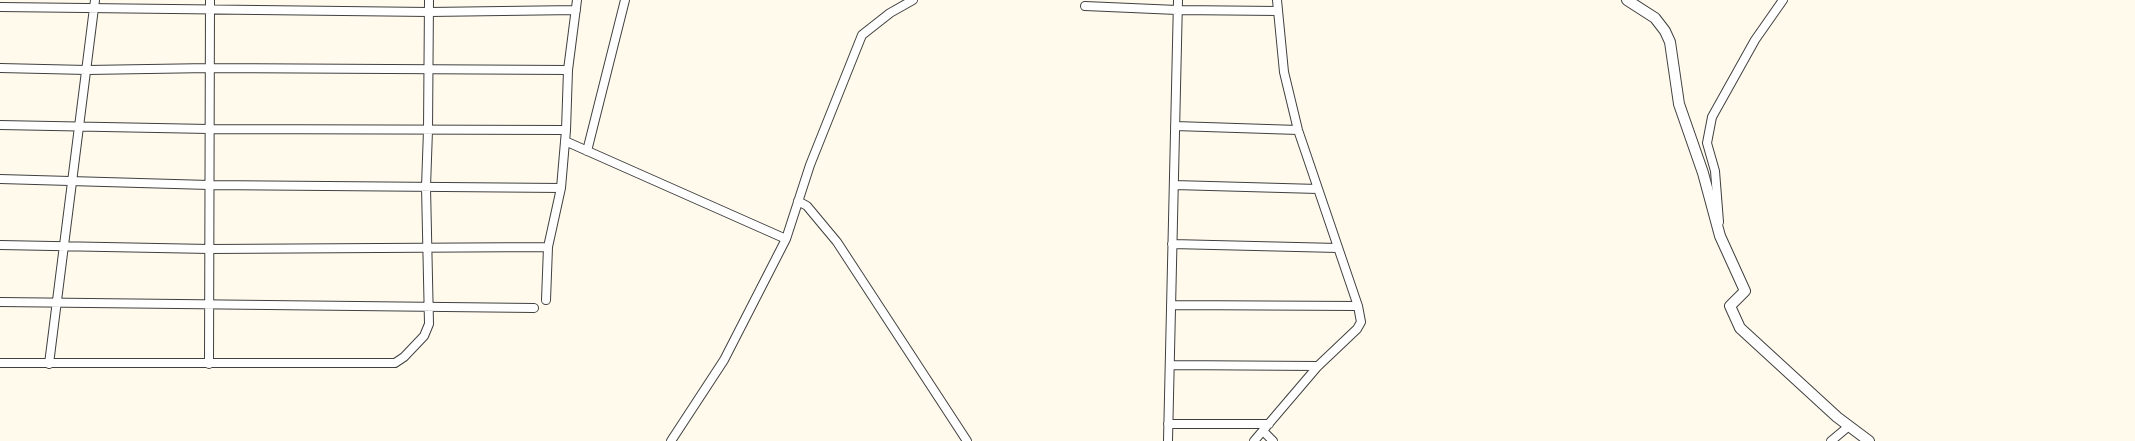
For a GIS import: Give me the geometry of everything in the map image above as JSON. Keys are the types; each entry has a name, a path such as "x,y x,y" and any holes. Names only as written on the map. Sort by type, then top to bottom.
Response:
{"street":[{"path":"49,364 95,0"},
{"path":"209,364 210,0"},
{"path":"0,363 394,363 412,350 427,331 429,306 426,187 429,0"},
{"path":"546,300 548,247 561,188 566,130 568,70 577,0"},
{"path":"587,152 625,0"},
{"path":"671,441 724,360 786,238 810,165 862,35 890,13 913,0"},
{"path":"1168,441 1178,0"},
{"path":"1254,441 1318,366 1357,329 1360,322 1358,306 1298,130 1284,72 1277,0"},
{"path":"1627,0 1655,18 1665,31 1670,42 1679,104 1720,236 1745,291 1730,306 1740,328 1772,359 1869,441"},
{"path":"1720,236 1715,171 1706,143 1712,117 1755,40 1784,0"},
{"path":"1086,6 1177,10 1278,11"},
{"path":"0,7 429,12 576,10"},
{"path":"0,68 87,70 210,68 428,71 568,70"},
{"path":"0,125 209,129 566,130"},
{"path":"1175,126 1298,130"},
{"path":"565,141 786,238"},
{"path":"0,179 209,185 561,188"},
{"path":"1174,185 1318,189"},
{"path":"798,201 807,206 837,242 967,441"},
{"path":"1172,244 1338,248"},
{"path":"0,245 210,249 548,247"},
{"path":"0,302 534,308"},
{"path":"1171,305 1358,306"},
{"path":"1170,365 1318,366"},
{"path":"1168,424 1269,424"},
{"path":"1832,441 1849,426"},
{"path":"1263,432 1273,441"}]}
